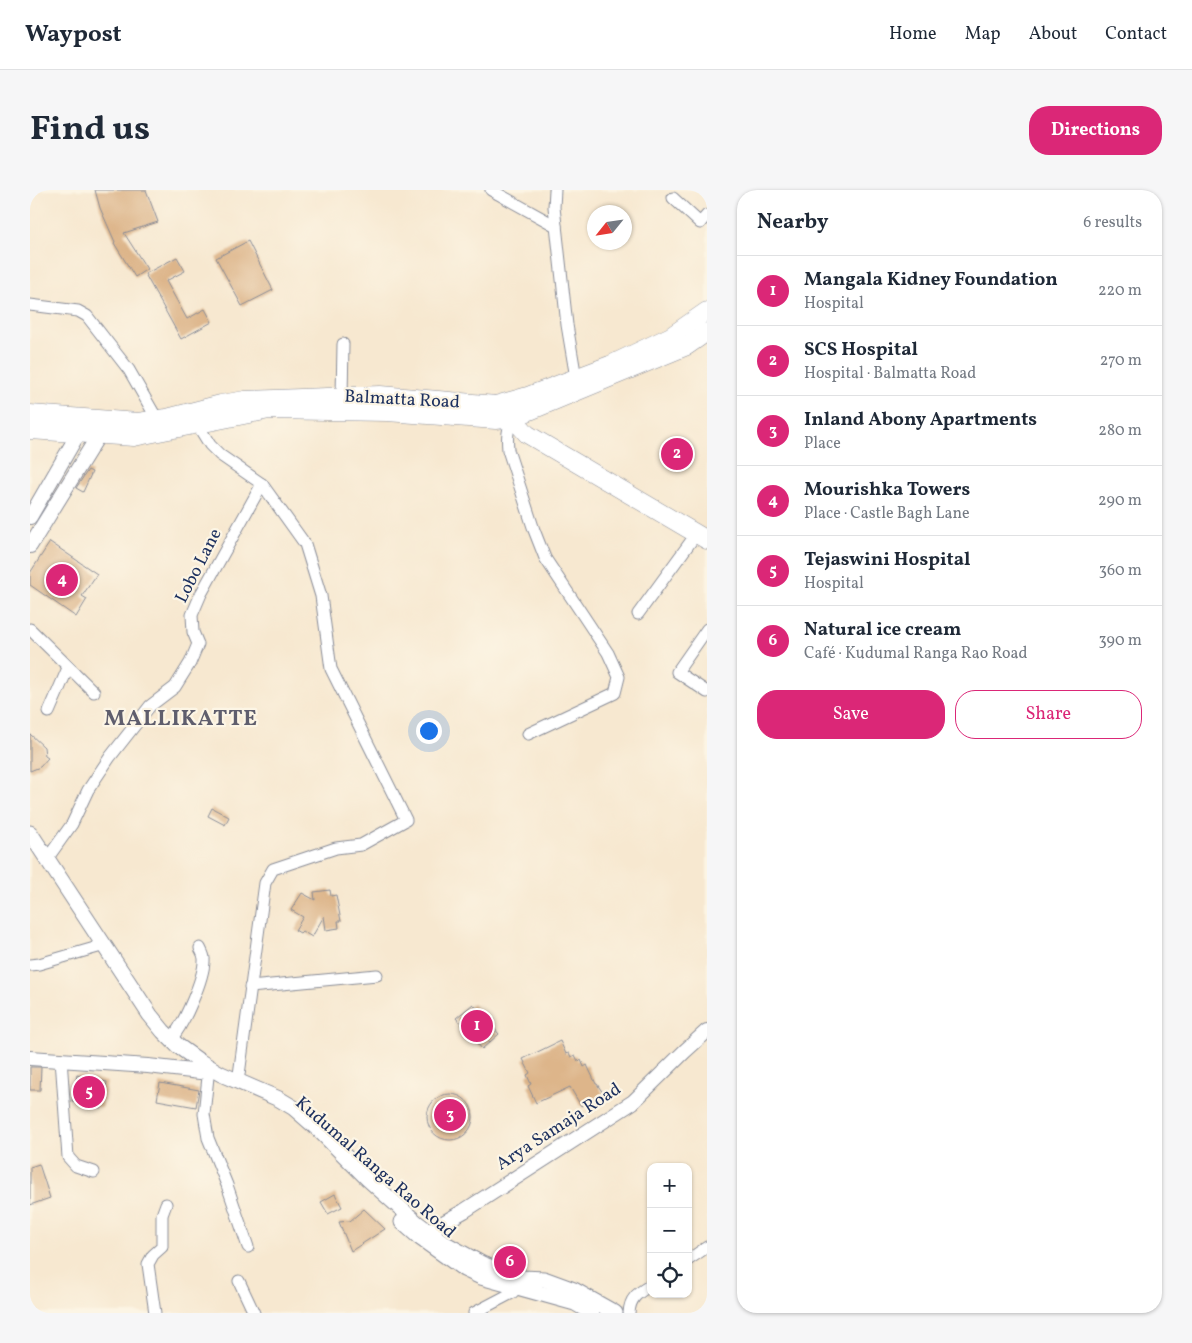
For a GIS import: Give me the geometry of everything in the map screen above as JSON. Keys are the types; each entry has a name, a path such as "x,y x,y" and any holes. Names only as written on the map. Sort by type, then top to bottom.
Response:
{"main road":[{"path":"519,410 576,378 610,365 671,336 707,311"},
{"path":"30,430 83,426 97,436 134,437 269,410 387,412 496,420 687,346 707,332"},
{"name":"Balmatta Road","path":"30,414 83,426 107,421 138,422 157,419 245,400 380,395 496,405 519,410"},
{"path":"519,410 527,434 704,533"},
{"path":"30,833 150,1015 171,1039 206,1071 279,1099 294,1108 318,1129 423,1234 482,1264 523,1278 544,1279 574,1290 615,1313"},
{"name":"Kudumal Ranga Rao Road","path":"30,851 98,947 150,1028 172,1052 285,1112 314,1136 335,1160 464,1269 481,1277 575,1302 592,1313"}],"street":[{"path":"491,190 556,226"},
{"path":"555,190 554,207 567,325 576,378"},
{"path":"673,198 700,223 707,215"},
{"path":"30,305 78,311 88,316 129,370 157,419"},
{"path":"342,396 343,344"},
{"path":"519,410 509,427 506,437 508,450 534,530 545,558 608,653 619,677 615,693 528,734"},
{"path":"30,546 107,421"},
{"path":"196,424 220,456 262,484 306,544 321,596 331,669 406,820 360,845 336,848 273,869 265,883 238,1082"},
{"path":"30,517 83,426"},
{"name":"Lobo Lane","path":"47,859 72,824 88,790 110,757 150,706 175,687 190,664 198,644 193,632 192,615 200,594 262,484"},
{"path":"638,614 704,533"},
{"path":"30,629 94,692"},
{"path":"707,629 677,672 707,692"},
{"path":"49,712 68,668"},
{"path":"30,965 98,947"},
{"path":"171,1039 183,1021 200,978 204,960 200,948"},
{"path":"250,987 378,975"},
{"name":"Arya Samaja Road","path":"423,1234 464,1211 633,1102 684,1050 707,1031"},
{"path":"30,1058 206,1071 204,1114 208,1138 227,1185 248,1247"},
{"path":"61,1060 68,1156 76,1166 94,1172"},
{"path":"155,1313 148,1264 153,1254 162,1247 162,1215 166,1204"},
{"path":"692,1257 707,1247"},
{"path":"239,1281 254,1313"},
{"path":"474,1313 512,1293 518,1287"},
{"path":"629,1313 630,1303 635,1296 647,1288"}],"building":[{"path":"95,190 146,190 158,222 124,233 147,269 135,277 114,243"},
{"path":"248,241 273,290 242,306 216,258"},
{"path":"177,257 185,271 166,281 187,319 205,309 212,322 181,339 145,274"},
{"path":"88,470 92,472 83,492 76,488"},
{"path":"50,542 97,574 82,596 87,599 76,617 30,585 30,573"},
{"path":"30,734 44,747 45,756 48,758 40,767 30,771"},
{"path":"212,808 229,817 225,825 208,816"},
{"path":"330,890 331,896 336,895 341,921 338,921 339,928 326,930 324,916 312,937 302,931 300,933 295,930 303,917 291,910 302,893 315,900 314,892"},
{"path":"473,1004 499,1034 482,1049 456,1018"},
{"path":"560,1041 566,1054 569,1053 571,1057 575,1055 578,1061 581,1060 584,1067 587,1065 596,1084 603,1093 581,1106 570,1087 536,1103 528,1086 531,1084 527,1075 530,1073 523,1059"},
{"path":"30,1067 41,1067 40,1090 30,1090"},
{"path":"77,1075 107,1082 102,1108 72,1101"},
{"path":"160,1083 199,1090 196,1107 157,1100"},
{"path":"455,1094 467,1100 472,1108 472,1126 467,1134 459,1139 445,1140 433,1134 428,1126 427,1112 433,1100 441,1095"},
{"path":"39,1164 50,1198 30,1205 30,1167"},
{"path":"335,1194 342,1207 328,1214 321,1202"},
{"path":"364,1209 385,1229 351,1251 339,1222 350,1221"}],"place":[{"name":"SCS Hospital","path":"677,454"},
{"name":"Mourishka Towers","path":"62,580"},
{"name":"Mangala Kidney Foundation","path":"477,1026"},
{"name":"Tejaswini Hospital","path":"89,1092"},
{"name":"Inland Abony Apartments","path":"450,1115"},
{"name":"Natural ice cream","path":"510,1262"}],"district":[{"name":"MALLIKATTE","path":"181,719"}]}
